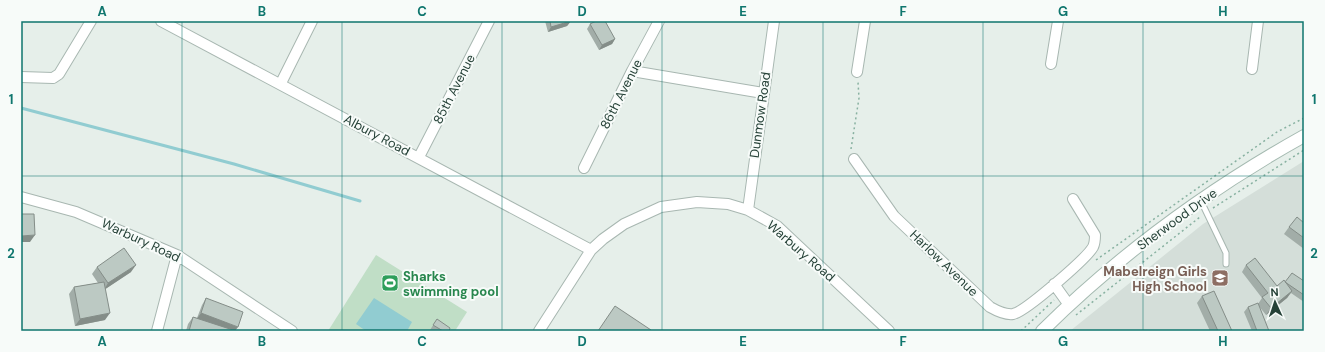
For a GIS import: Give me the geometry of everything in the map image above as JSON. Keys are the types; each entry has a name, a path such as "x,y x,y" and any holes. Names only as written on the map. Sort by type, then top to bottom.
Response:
{"street":[{"path":"21,77 53,78 59,74 90,21"},
{"name":"Albury Road","path":"161,21 280,83 591,250"},
{"path":"280,83 312,21"},
{"name":"85th Avenue","path":"418,157 489,21"},
{"name":"86th Avenue","path":"584,168 632,71 659,21"},
{"name":"Dunmow Road","path":"748,210 774,21"},
{"path":"857,72 865,21"},
{"path":"1051,64 1058,21"},
{"path":"1252,69 1258,21"},
{"path":"632,71 763,93"},
{"name":"Sherwood Drive","path":"1042,331 1068,305 1129,253 1201,201 1279,150 1304,136"},
{"name":"Harlow Avenue","path":"854,159 894,216 990,307 1002,313 1014,314 1024,309 1054,284"},
{"name":"Warbury Road","path":"21,197 76,212 177,255 287,330"},
{"path":"1068,305 1054,284 1092,248 1095,235 1093,228 1073,199"},
{"name":"Warbury Road","path":"539,331 591,250 624,224 661,206 702,202 728,204 748,210 777,226 889,331"},
{"path":"157,331 177,255"}],"lane":[{"path":"1201,201 1226,253 1226,264"}],"path":[{"path":"854,159 851,147 859,98 857,72"},
{"path":"1075,315 1206,212 1304,150"}],"shaded area":[{"name":"Mabelreign Girls High School","path":"1304,161 1304,331 1070,331 1203,224"}],"green space":[{"name":"Sharks swimming pool","path":"376,255 467,312 455,331 328,331"}],"water":[{"path":"374,298 412,322 407,331 366,331 356,324"}],"building":[{"path":"550,21 571,21 551,27"},
{"path":"596,21 605,21 615,39 602,45 590,24"},
{"path":"21,214 34,214 35,235 21,236"},
{"path":"1297,217 1304,223 1304,238 1289,227"},
{"path":"124,248 136,265 108,283 97,267"},
{"path":"1255,258 1277,286 1284,280 1292,291 1271,308 1262,297 1268,293 1246,265"},
{"path":"1292,273 1304,281 1304,295 1285,282"},
{"path":"104,282 110,313 80,319 74,287"},
{"path":"1214,291 1232,331 1218,331 1202,296"},
{"path":"206,298 243,312 238,327 201,313"},
{"path":"1258,303 1269,331 1257,331 1248,307"},
{"path":"615,306 651,330 598,331"},
{"path":"193,317 233,330 233,331 189,331"},
{"path":"437,319 450,328 449,331 443,331 433,325"}],"waterway":[{"path":"21,108 234,164 360,201"}],"place":[{"name":"Mabelreign Girls High School","path":"1220,278"},
{"name":"Sharks swimming pool","path":"390,283"}]}
